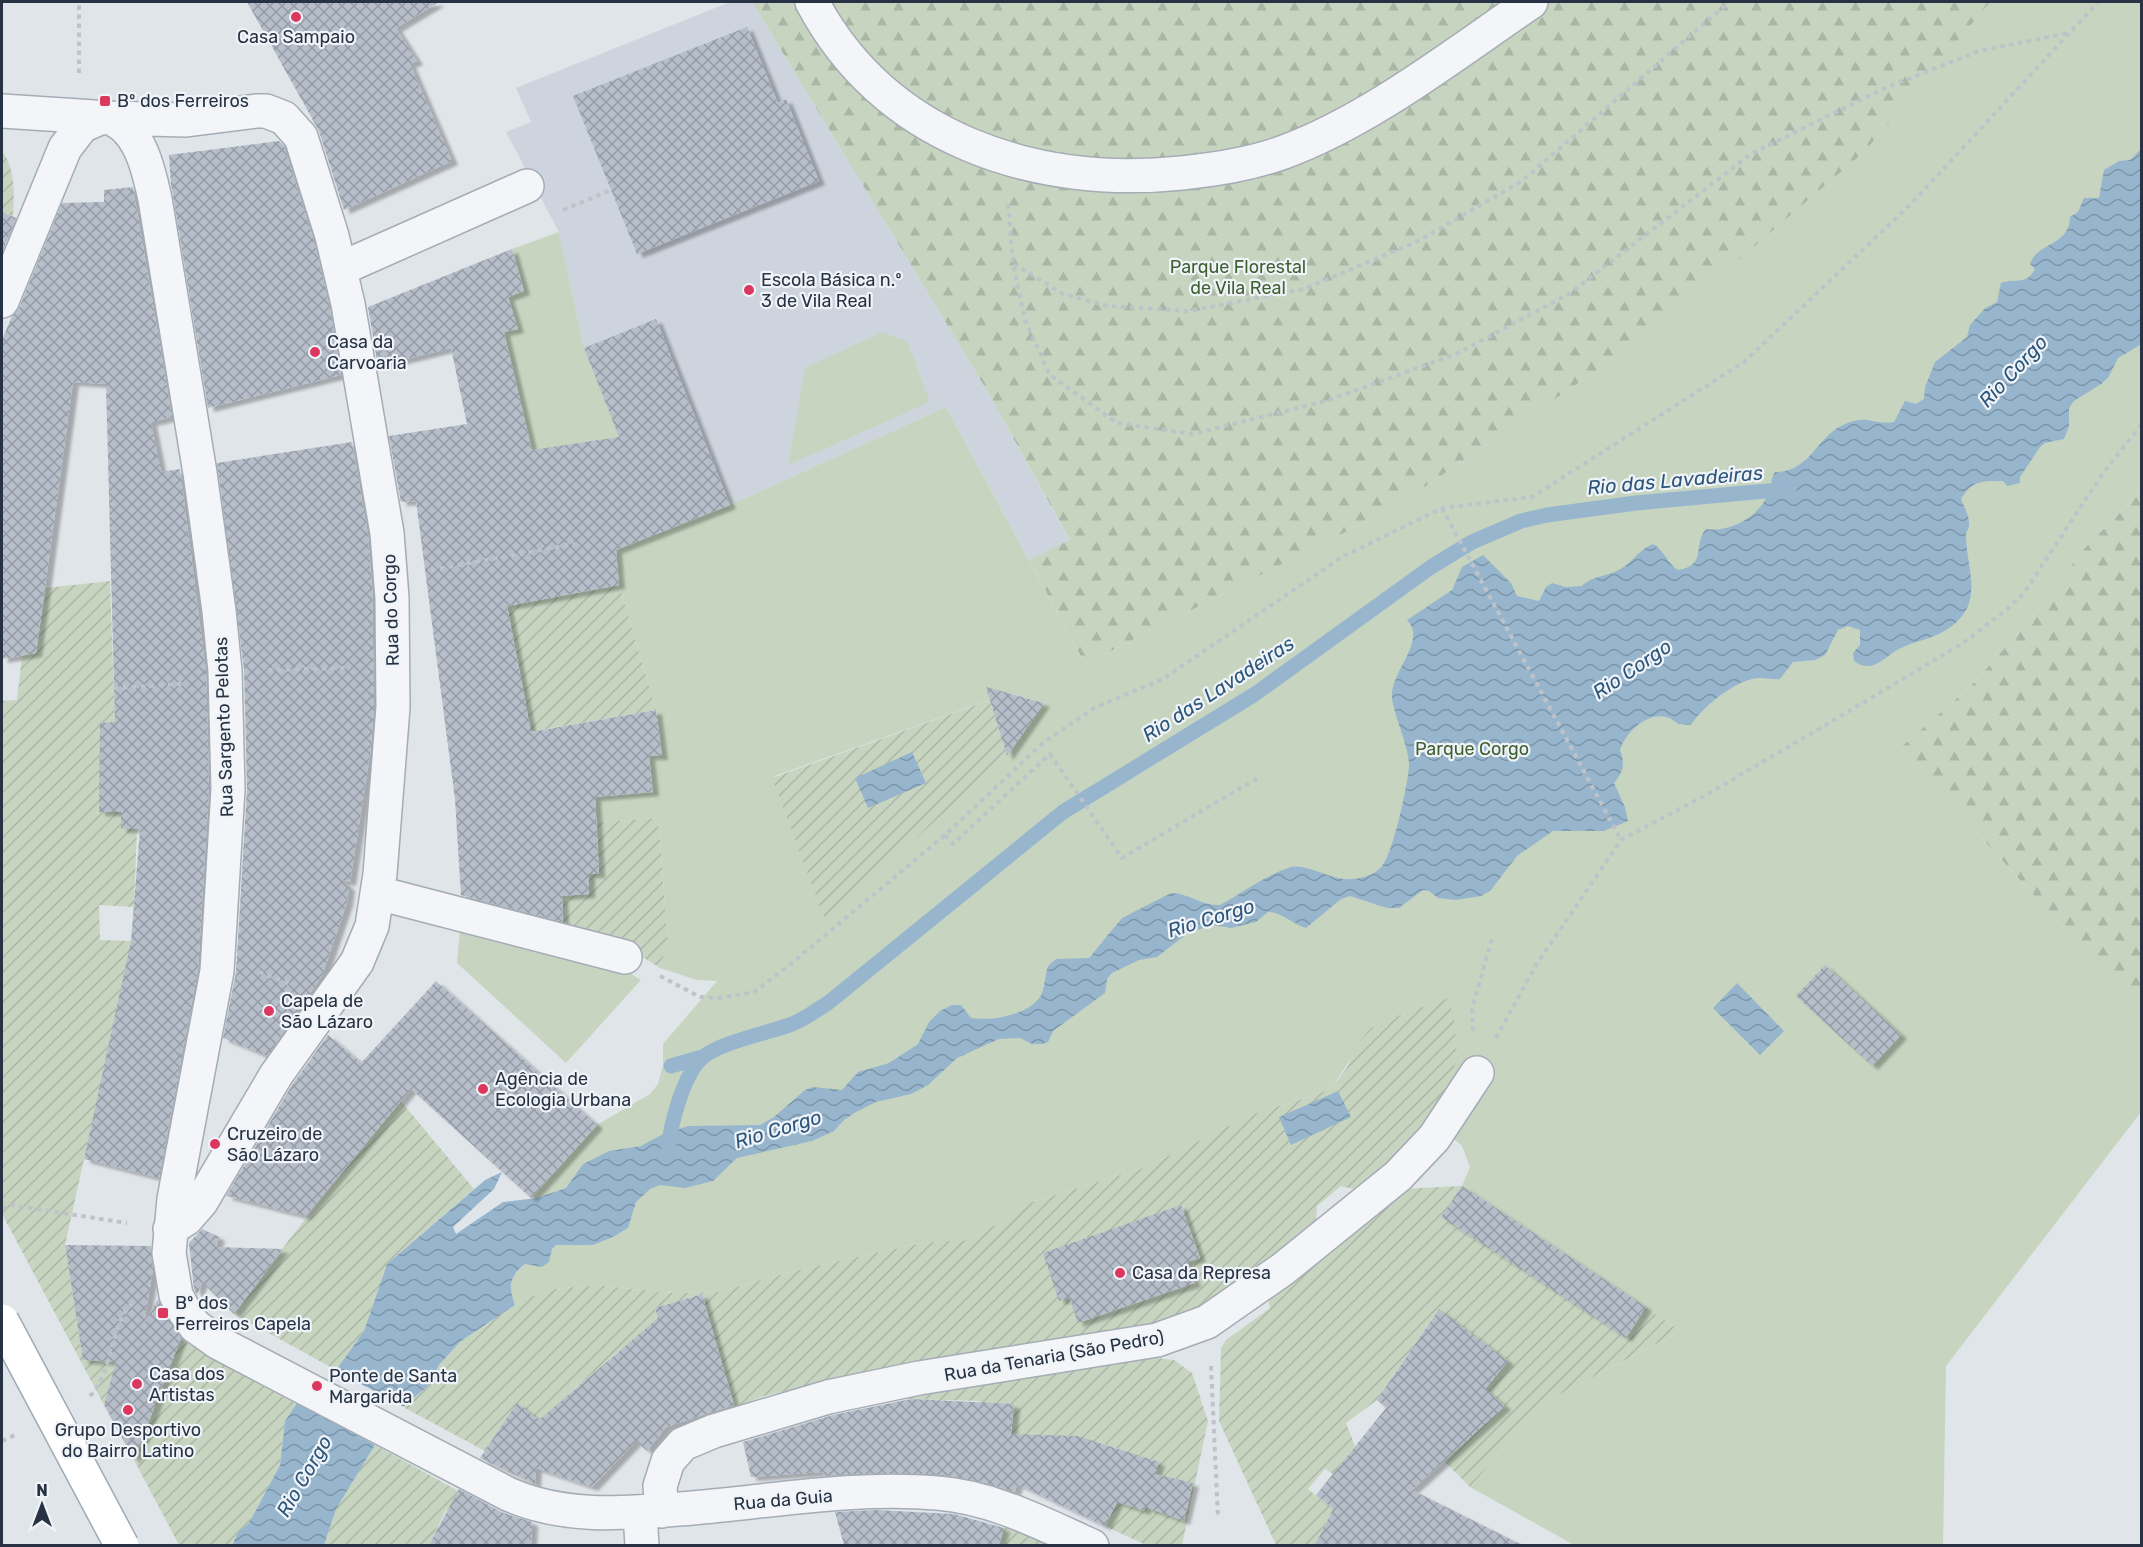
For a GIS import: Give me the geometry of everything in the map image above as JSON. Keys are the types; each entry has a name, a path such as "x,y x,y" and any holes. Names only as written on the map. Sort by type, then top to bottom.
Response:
{"main road":[{"path":"2,1321 122,1545"}],"street":[{"path":"812,2 852,62 902,109 963,143 1004,158 1034,166 1106,176 1173,174 1250,163 1285,152 1373,106 1531,2"},
{"name":"Rua do Corgo","path":"2,111 186,120 266,111 284,118 296,129 304,144 340,269 376,470 391,577 394,666 393,707 378,893 366,943 357,962 276,1075 201,1202 186,1219 170,1229"},
{"path":"2,301 65,148 82,126 96,117"},
{"name":"Rua Sargento Pelotas","path":"96,117 119,122 129,131 139,148 153,187 200,473 225,677 228,789 219,958 170,1229 170,1275 176,1295 195,1326 219,1343 472,1476"},
{"path":"340,269 527,186"},
{"path":"378,893 625,957"},
{"name":"Rua da Tenaria (São Pedro)","path":"642,1545 668,1461 683,1444 714,1431 828,1397 919,1378 1157,1340 1207,1322 1283,1269 1398,1176 1434,1138 1477,1074"},
{"name":"Rua da Guia","path":"472,1476 546,1509 574,1513 651,1511 871,1492 940,1493 978,1500 1015,1512 1092,1545"}],"path":[{"path":"80,2 96,117"},
{"path":"1013,264 1063,294 1108,306 1189,311 1304,289 1416,242 1522,181 1730,2"},
{"path":"625,957 700,997 719,998 754,992 945,835 1043,744 1094,708 1163,679 1342,557 1442,508 1532,497 1744,362 1911,204 2098,2"},
{"path":"1004,158 1013,264 1025,320 1050,375 1117,423 1193,434 1329,400 1456,354 1569,294 1751,154 1885,88 1979,51 2070,32"},
{"path":"1477,1074 1536,965 1621,840 1706,795 1824,726 1963,643 2006,611 2024,593 2103,473 2142,424"},
{"path":"1442,508 1621,840"},
{"path":"391,577 575,544"},
{"path":"114,688 225,677 394,666"},
{"path":"945,835 953,844 1050,754 1122,858 1261,776"},
{"path":"1477,1074 1472,1010 1492,938"},
{"path":"219,958 331,998"},
{"path":"2,1209 11,1205 121,1222"},
{"path":"86,1399 101,1381 127,1308 149,1296 176,1295"},
{"path":"1210,1361 1218,1518"},
{"path":"2,1441 19,1434"}],"shaded area":[{"name":"Escola Básica n.º 3 de Vila Real","path":"730,2 752,2 986,389 1070,541 1029,560 946,407 730,505 658,533 584,348 559,232 506,132 531,122 516,88"}],"green space":[{"name":"Parque Florestal de Vila Real","path":"752,2 1990,2 1864,152 1653,333 1393,508 1085,664 1029,560 1070,540 986,389"},
{"name":"Parque Corgo","path":"1990,2 2141,2 2141,491 2083,550 2040,608 1972,685 1900,748 2141,1013 2141,1112 1946,1366 1943,1545 1574,1545 1470,1487 1543,1403 1681,1331 1462,1186 1470,1167 1462,1146 1434,1121 1406,1013 1371,1028 1333,1086 1321,1093 1253,1114 1146,1167 1032,1202 978,1236 963,1241 912,1245 794,1271 718,1292 672,1293 595,1285 552,1289 515,1305 509,1289 510,1279 525,1264 536,1198 531,1198 597,1125 650,1094 658,1084 663,1065 663,1044 717,981 697,980 660,968 668,941 658,818 597,822 595,797 653,792 649,756 662,755 656,710 619,585 616,549 530,451 501,333 518,329 508,297 524,291 512,249 559,232 584,348 658,533 730,505 946,407 1085,664 1393,508 1653,333","holes":["1009,693 1044,703 1007,756 772,777"]},
{"path":"2,151 12,174 13,216 2,212"},
{"path":"882,332 907,341 930,402 788,465 805,368"},
{"path":"2141,491 2141,1013 1900,748 1972,685 2040,608 2083,550"},
{"path":"110,581 115,722 100,781 99,812 121,812 121,828 137,829 134,907 99,905 100,940 132,941 65,1245 83,1359 117,1362 104,1405 2,1214 2,701 17,700 22,656 36,653 46,588"},
{"path":"619,585 656,710 511,735 507,706 526,703 507,606"},
{"path":"990,700 1007,756 825,920 772,778"},
{"path":"658,818 668,941 660,968 625,946 564,935 562,896 589,894 589,874 599,874 597,822"},
{"path":"461,919 620,967 641,980 566,1063 457,963"},
{"path":"1449,998 1455,1026 1457,1056 1451,1083 1419,1137 1354,1189 1341,1186 1317,1206 1316,1219 1248,1275 1211,1300 1172,1321 855,1376 764,1396 735,1407 701,1294 655,1308 674,1370 652,1378 620,1350 572,1391 543,1423 485,1451 403,1407 428,1386 439,1365 461,1341 531,1297 552,1289 595,1285 672,1293 718,1292 794,1271 912,1245 963,1241 978,1236 1032,1202 1146,1167 1253,1114 1321,1093 1333,1086 1346,1069 1360,1041 1371,1028"},
{"path":"385,1082 474,1189 387,1264 364,1331 336,1370 234,1314 295,1232 385,1120"},
{"path":"1462,1186 1681,1331 1543,1403 1470,1487 1444,1461 1504,1406 1485,1389 1507,1361 1438,1310 1377,1400 1346,1423 1355,1446 1333,1474 1325,1469 1308,1489 1333,1509 1315,1545 1276,1545 1219,1421 1221,1348 1226,1340 1270,1308 1267,1295 1400,1189"},
{"path":"180,1339 297,1403 285,1421 280,1465 249,1523 238,1532 232,1545 179,1545 134,1460"},
{"path":"1148,1357 1174,1360 1192,1373 1208,1421 1182,1545 1146,1545 1105,1526 1117,1502 1158,1462 1091,1440 1042,1444 1011,1434 1014,1405 980,1416 980,1401 905,1399 923,1392"},
{"path":"375,1445 462,1493 452,1512 446,1510 429,1545 324,1546 335,1509"},
{"path":"1007,1519 1062,1546 999,1546"}],"water":[{"name":"Rio Corgo","path":"2141,149 2140,345 2118,358 2108,378 2101,384 2074,401 2069,408 2069,426 2064,439 2045,443 2040,447 2020,477 2020,483 2007,486 2003,481 1984,482 1974,485 1965,493 1961,499 1969,522 1966,535 1971,596 1962,616 1952,626 1939,634 1897,650 1877,664 1866,666 1854,661 1853,653 1860,645 1860,630 1848,626 1838,630 1825,655 1815,660 1793,662 1780,679 1761,678 1742,682 1712,702 1691,725 1678,724 1670,718 1661,716 1644,721 1629,733 1624,741 1620,750 1623,767 1614,783 1625,807 1628,821 1604,831 1553,831 1517,856 1491,890 1481,896 1456,900 1438,898 1429,891 1423,890 1399,908 1387,908 1350,896 1341,899 1306,928 1278,914 1268,912 1256,922 1231,928 1213,925 1188,933 1157,957 1139,960 1112,973 1107,979 1105,993 1053,1031 1048,1042 1032,1044 1020,1038 999,1039 957,1058 928,1085 911,1094 876,1102 844,1120 834,1131 812,1141 737,1158 713,1181 685,1188 660,1185 650,1189 636,1202 628,1228 593,1245 556,1245 552,1249 549,1262 542,1267 525,1264 516,1273 511,1282 515,1305 461,1341 439,1365 428,1386 403,1407 375,1445 336,1509 324,1545 232,1546 238,1532 249,1523 280,1465 285,1421 297,1403 336,1370 364,1331 387,1264 485,1180 502,1172 494,1189 453,1227 456,1234 503,1202 537,1198 566,1188 583,1164 609,1151 641,1146 661,1135 688,1126 760,1125 774,1117 805,1090 813,1087 842,1090 858,1072 889,1063 918,1044 929,1022 940,1011 952,1005 961,1005 971,1018 979,1019 998,1018 1018,1013 1040,997 1048,966 1056,959 1089,958 1122,918 1171,893 1184,895 1207,904 1220,905 1262,880 1288,868 1303,867 1345,879 1361,878 1376,872 1382,866 1391,848 1408,775 1409,759 1392,699 1396,678 1411,647 1413,637 1412,628 1407,620 1452,590 1462,567 1483,555 1511,583 1517,596 1539,601 1546,587 1552,583 1566,587 1582,586 1586,582 1622,568 1653,544 1678,570 1693,564 1706,529 1715,530 1733,526 1758,510 1769,491 1775,472 1787,470 1806,460 1835,429 1860,420 1894,422 1905,401 1916,404 1924,399 1925,387 1935,362 1967,337 1970,325 1985,308 1997,302 2001,283 2028,278 2035,269 2030,264 2034,257 2065,233 2070,217 2078,212 2084,198 2099,198 2104,170 2119,161 2130,160"},
{"path":"912,752 926,783 868,808 855,778"},
{"path":"1737,983 1784,1031 1760,1055 1713,1008"},
{"path":"1338,1091 1351,1117 1291,1145 1279,1117"}],"pier":[{"path":"333,1369 406,1408 377,1446 294,1401"}],"building":[{"path":"247,2 439,2 396,28 417,61 410,64 452,161 344,210 319,131"},
{"path":"747,27 778,103 786,99 819,181 637,254 573,96"},
{"path":"279,141 284,146 314,241 330,308 341,375 208,408 171,184 169,155"},
{"path":"133,187 172,417 151,422 161,472 180,469 206,672 209,789 198,969 159,1178 84,1159 131,941 140,829 121,829 121,812 99,812 100,723 115,722 106,384 73,382 36,653 2,659 2,340 12,316 19,308 62,203 104,202 104,190"},
{"path":"2,212 16,218 2,253"},
{"path":"512,249 524,291 508,297 518,329 504,332 532,450 619,437 584,348 656,319 730,505 616,550 619,585 507,606 531,732 656,710 662,756 649,756 653,792 595,797 599,874 589,874 589,894 562,896 563,922 461,895 455,799 416,501 401,502 389,436 467,424 451,348 378,366 368,307"},
{"path":"352,442 368,535 372,586 374,706 370,755 350,882 342,880 349,887 347,902 322,976 267,1056 223,1038 236,972 247,789 244,669 217,463"},
{"path":"986,687 1044,703 1007,756"},
{"path":"1825,965 1901,1035 1872,1066 1796,996"},
{"path":"436,981 597,1125 531,1198 411,1089 305,1216 226,1196 292,1085 328,1035 361,1063"},
{"path":"1462,1186 1646,1307 1626,1338 1441,1217"},
{"name":"Casa da Represa","path":"1181,1205 1200,1258 1187,1262 1195,1283 1078,1323 1069,1297 1059,1301 1043,1253"},
{"path":"202,1229 219,1237 216,1247 283,1249 234,1314 202,1282 197,1295 194,1289 189,1243"},
{"path":"65,1245 151,1246 153,1269 144,1324 158,1299 181,1338 134,1460 104,1405 116,1362 83,1360"},
{"path":"702,1294 734,1405 666,1427 647,1451 636,1441 592,1487 536,1468 535,1484 480,1458 517,1403 539,1420 658,1318 655,1308"},
{"path":"1439,1309 1508,1361 1485,1389 1505,1406 1412,1490 1522,1545 1315,1545 1333,1509 1316,1495 1386,1408 1377,1400"},
{"path":"911,1399 1014,1404 1011,1434 1078,1436 1159,1462 1155,1474 1193,1483 1184,1521 1145,1507 1144,1511 1117,1502 1105,1526 1017,1484 1015,1492 982,1482 939,1474 876,1473 824,1476 823,1472 751,1477 743,1442 833,1415"},
{"path":"459,1489 501,1512 532,1522 531,1545 429,1545"},
{"path":"876,1510 954,1514 1004,1528 999,1545 844,1545 835,1512"}],"waterway":[{"name":"Rio das Lavadeiras","path":"668,1151 671,1128 683,1088 702,1058 720,1047 797,1022 828,1003 1063,812 1255,694 1431,567 1472,542 1521,521 1547,515 1636,503 1789,489"},
{"path":"671,1066 702,1057"}],"place":[{"name":"Casa Sampaio","path":"296,17"},
{"name":"Bº dos Ferreiros","path":"105,101"},
{"name":"Escola Básica n.º 3 de Vila Real","path":"749,290"},
{"name":"Casa da Carvoaria","path":"315,352"},
{"name":"Capela de São Lázaro","path":"269,1011"},
{"name":"Agência de Ecologia Urbana","path":"483,1089"},
{"name":"Cruzeiro de São Lázaro","path":"215,1144"},
{"name":"Casa da Represa","path":"1120,1273"},
{"name":"Bº dos Ferreiros Capela","path":"163,1313"},
{"name":"Casa dos Artistas","path":"137,1384"},
{"name":"Ponte de Santa Margarida","path":"317,1386"},
{"name":"Grupo Desportivo do Bairro Latino","path":"128,1410"}]}
